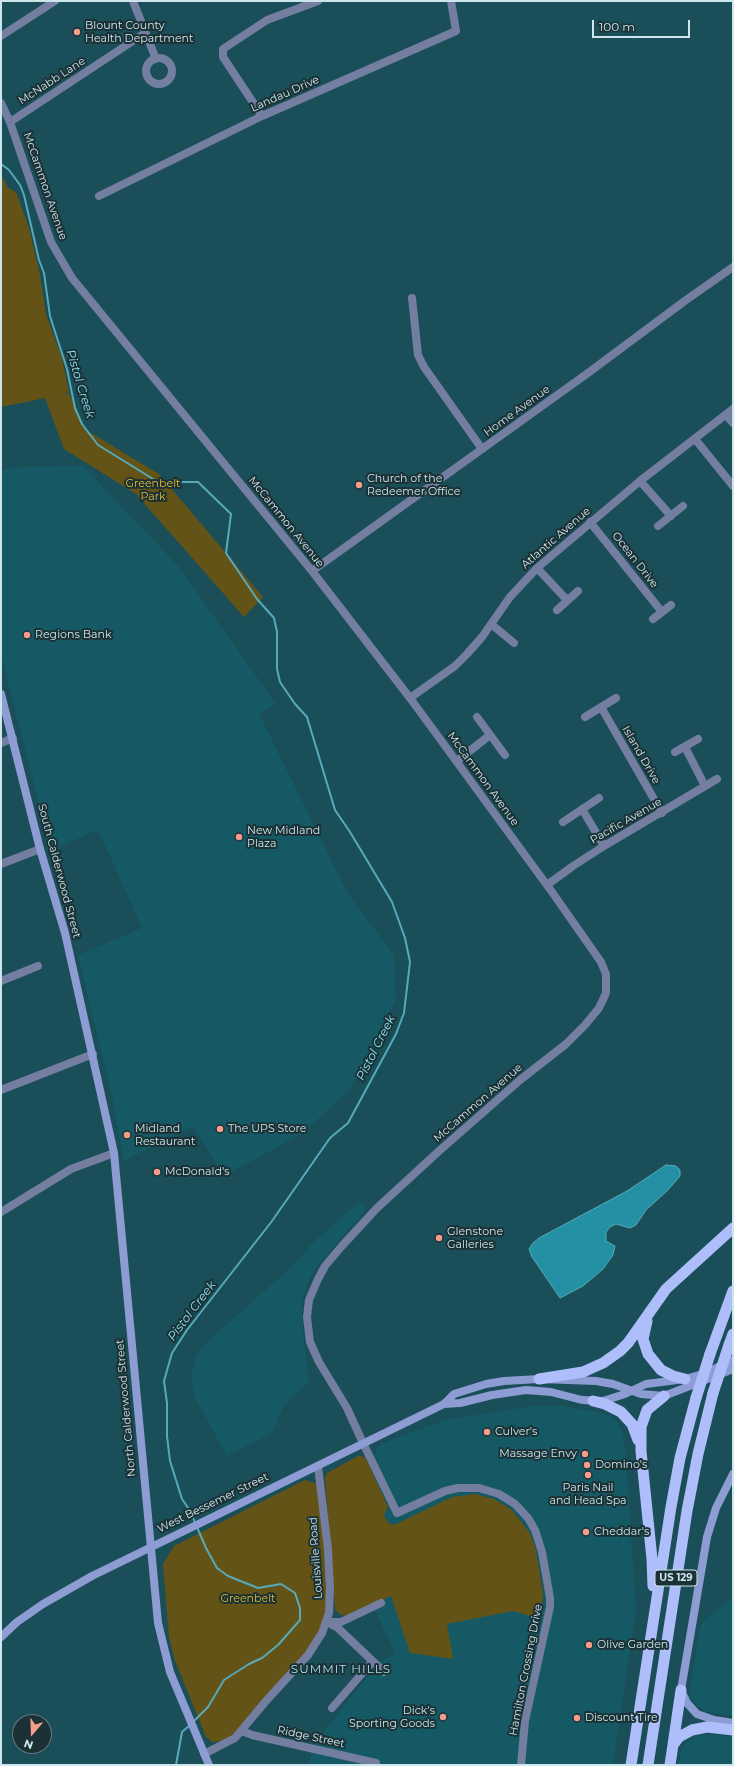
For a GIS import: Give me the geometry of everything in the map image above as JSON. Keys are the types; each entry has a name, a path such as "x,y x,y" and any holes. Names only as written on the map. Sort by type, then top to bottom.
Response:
{"highway":[{"path":"539,1379 583,1372 612,1358 628,1343 666,1289 733,1228"},
{"name":"US 129","path":"631,1765 672,1500 682,1451 696,1398 710,1354 733,1292"},
{"path":"654,1306 645,1324 643,1334 644,1347 662,1370 673,1376 685,1379"},
{"name":"US 129","path":"648,1765 687,1511 698,1454 714,1393 733,1334"},
{"path":"654,1617 652,1559 641,1451 641,1427 643,1417 651,1405 664,1396"},
{"path":"592,1401 614,1408 628,1418 635,1432 641,1451"},
{"path":"670,1765 681,1690"},
{"path":"673,1745 679,1737 692,1730 712,1727 733,1730"}],"main road":[{"name":"South Calderwood Street","path":"1,694 40,849 65,933 92,1054"},
{"name":"North Calderwood Street","path":"92,1054 114,1153 158,1623 170,1672 204,1754"},
{"name":"West Bessemer Street","path":"444,1404 460,1403 492,1395 526,1390 551,1392 592,1401 612,1398 630,1392 646,1384 685,1379 716,1369 733,1360"},
{"name":"West Bessemer Street","path":"1,1637 17,1622 61,1593 150,1546 444,1404 454,1394 486,1384 504,1381 539,1379 596,1381 613,1384 630,1392 653,1396 664,1396 733,1369"},
{"path":"733,1474 716,1508 707,1537 681,1690 687,1703 697,1714 714,1720 733,1723"},
{"path":"204,1754 209,1765"}],"street":[{"path":"1,36 55,1"},
{"path":"133,1 156,59"},
{"path":"262,116 223,57 223,49 267,20 318,1"},
{"name":"Landau Drive","path":"99,196 262,116 456,31 451,1"},
{"name":"McNabb Lane","path":"10,122 145,33"},
{"name":"McCammon Avenue","path":"1,103 10,122 51,242 72,278 312,571 410,698 547,885 601,962 606,974 606,993 599,1008 566,1044 520,1080 377,1208 325,1266 314,1286 309,1300 307,1317 310,1342 319,1362 347,1408 363,1443"},
{"name":"Home Avenue","path":"312,571 733,267"},
{"path":"412,298 418,356 424,367 482,449"},
{"path":"730,412 733,423"},
{"name":"Atlantic Avenue","path":"410,698 455,666 482,637 510,597 537,568 640,481 730,412"},
{"path":"695,439 733,486"},
{"path":"640,481 671,516"},
{"path":"658,526 683,506"},
{"name":"Ocean Drive","path":"590,522 662,612"},
{"path":"537,568 567,600"},
{"path":"557,610 578,591"},
{"path":"653,619 671,605"},
{"path":"491,624 514,643"},
{"path":"585,717 616,698"},
{"name":"Island Drive","path":"601,707 662,813"},
{"path":"477,717 505,755"},
{"path":"457,761 490,735"},
{"path":"1,743 13,738"},
{"path":"675,752 698,739"},
{"path":"684,747 705,786"},
{"name":"Pacific Avenue","path":"547,885 604,846 717,779"},
{"path":"562,822 599,798"},
{"path":"582,809 604,846"},
{"path":"1,864 40,849"},
{"path":"1,981 38,966"},
{"path":"1,1090 92,1054"},
{"path":"1,1212 72,1169 114,1153"},
{"name":"Hamilton Crossing Drive","path":"363,1443 397,1513 445,1491 458,1488 479,1488 498,1494 515,1504 528,1518 535,1530 542,1552 550,1598 550,1607 525,1721 521,1765"},
{"name":"Louisville Road","path":"204,1754 236,1738 266,1701 308,1655 318,1642 327,1622 331,1602 328,1550 318,1466"},
{"path":"327,1622 341,1622 382,1603"},
{"path":"327,1622 338,1628 384,1672"},
{"path":"332,1708 372,1662"},
{"name":"Ridge Street","path":"242,1731 252,1735 376,1763"}],"shaded area":[{"path":"83,466 179,567 276,704 259,714 347,892 394,955 396,1001 349,1091 301,1134 224,1176 193,1126 124,1161 111,1092 78,955 142,928 98,830 51,850 1,656 1,470 18,467"},
{"path":"666,1165 676,1166 680,1170 680,1176 668,1190 646,1210 636,1225 630,1228 616,1224 610,1227 606,1232 606,1241 615,1246 613,1255 603,1269 583,1286 560,1298 532,1257 529,1249 533,1243 539,1238 627,1191"},
{"path":"360,1201 367,1209 317,1266 309,1280 302,1302 303,1334 309,1381 284,1405 272,1433 227,1456 194,1396 191,1378 196,1357 206,1343 300,1259 310,1245"},
{"path":"532,1406 563,1406 603,1413 614,1418 622,1431 626,1454 636,1610 613,1765 311,1765 309,1763 314,1744 370,1673 385,1659 395,1653 376,1613 369,1605 341,1615 335,1610 335,1548 326,1488 325,1477 327,1473 358,1456 366,1459 376,1454 376,1448 381,1444 445,1420"},
{"path":"733,1598 733,1716 706,1712 693,1703 689,1696 699,1631 702,1623 705,1619"},
{"path":"713,1734 733,1737 733,1765 678,1765 683,1746 691,1737"}],"green space":[{"name":"Greenbelt Park","path":"1,174 8,188 16,192 29,228 40,274 46,314 62,358 69,392 58,395 69,393 86,430 159,474 263,597 244,617 136,494 64,449 45,398 1,407"},
{"path":"358,1456 366,1459 388,1507 384,1515 388,1523 394,1525 452,1497 475,1494 494,1499 512,1510 529,1532 535,1546 543,1593 541,1619 513,1611 447,1624 453,1659 410,1653 391,1596 348,1616 341,1615 335,1610 325,1477 327,1473"},
{"name":"Greenbelt","path":"305,1480 315,1483 318,1489 330,1606 324,1628 274,1692 232,1735 221,1741 212,1742 206,1737 175,1661 169,1637 163,1564 174,1546"}],"waterway":[{"name":"Pistol Creek","path":"1,164 9,170 20,185 24,195 39,260 44,273 50,316 67,369 75,408 82,424 98,445 158,482 198,482 231,514 226,553 257,599 274,618 277,632 277,669 280,682 295,704 307,717 335,810 392,902 405,938 410,962 404,1013 396,1034 348,1123 330,1138 272,1221 187,1330 172,1353 164,1381 167,1403 167,1436 170,1461 182,1499 191,1512 195,1523"},
{"name":"Pistol Creek","path":"193,1722 208,1707 224,1680 249,1664 262,1658 278,1645 300,1620 300,1608 295,1593 281,1584 258,1588 228,1576 217,1568 197,1527"},
{"name":"Pistol Creek","path":"176,1765 182,1732 190,1725"}],"place":[{"name":"Blount County Health Department","path":"77,32"},
{"name":"Church of the Redeemer Office","path":"359,485"},
{"name":"Regions Bank","path":"27,635"},
{"name":"New Midland Plaza","path":"239,837"},
{"name":"The UPS Store","path":"220,1129"},
{"name":"Midland Restaurant","path":"127,1135"},
{"name":"McDonald's","path":"157,1172"},
{"name":"Glenstone Galleries","path":"439,1238"},
{"name":"Culver's","path":"487,1432"},
{"name":"Massage Envy","path":"585,1454"},
{"name":"Domino's","path":"587,1465"},
{"name":"Paris Nail and Head Spa","path":"588,1475"},
{"name":"Cheddar's","path":"586,1532"},
{"name":"Olive Garden","path":"589,1645"},
{"name":"Dick's Sporting Goods","path":"443,1717"},
{"name":"Discount Tire","path":"577,1718"}],"district":[{"name":"SUMMIT HILLS","path":"341,1669"}]}
